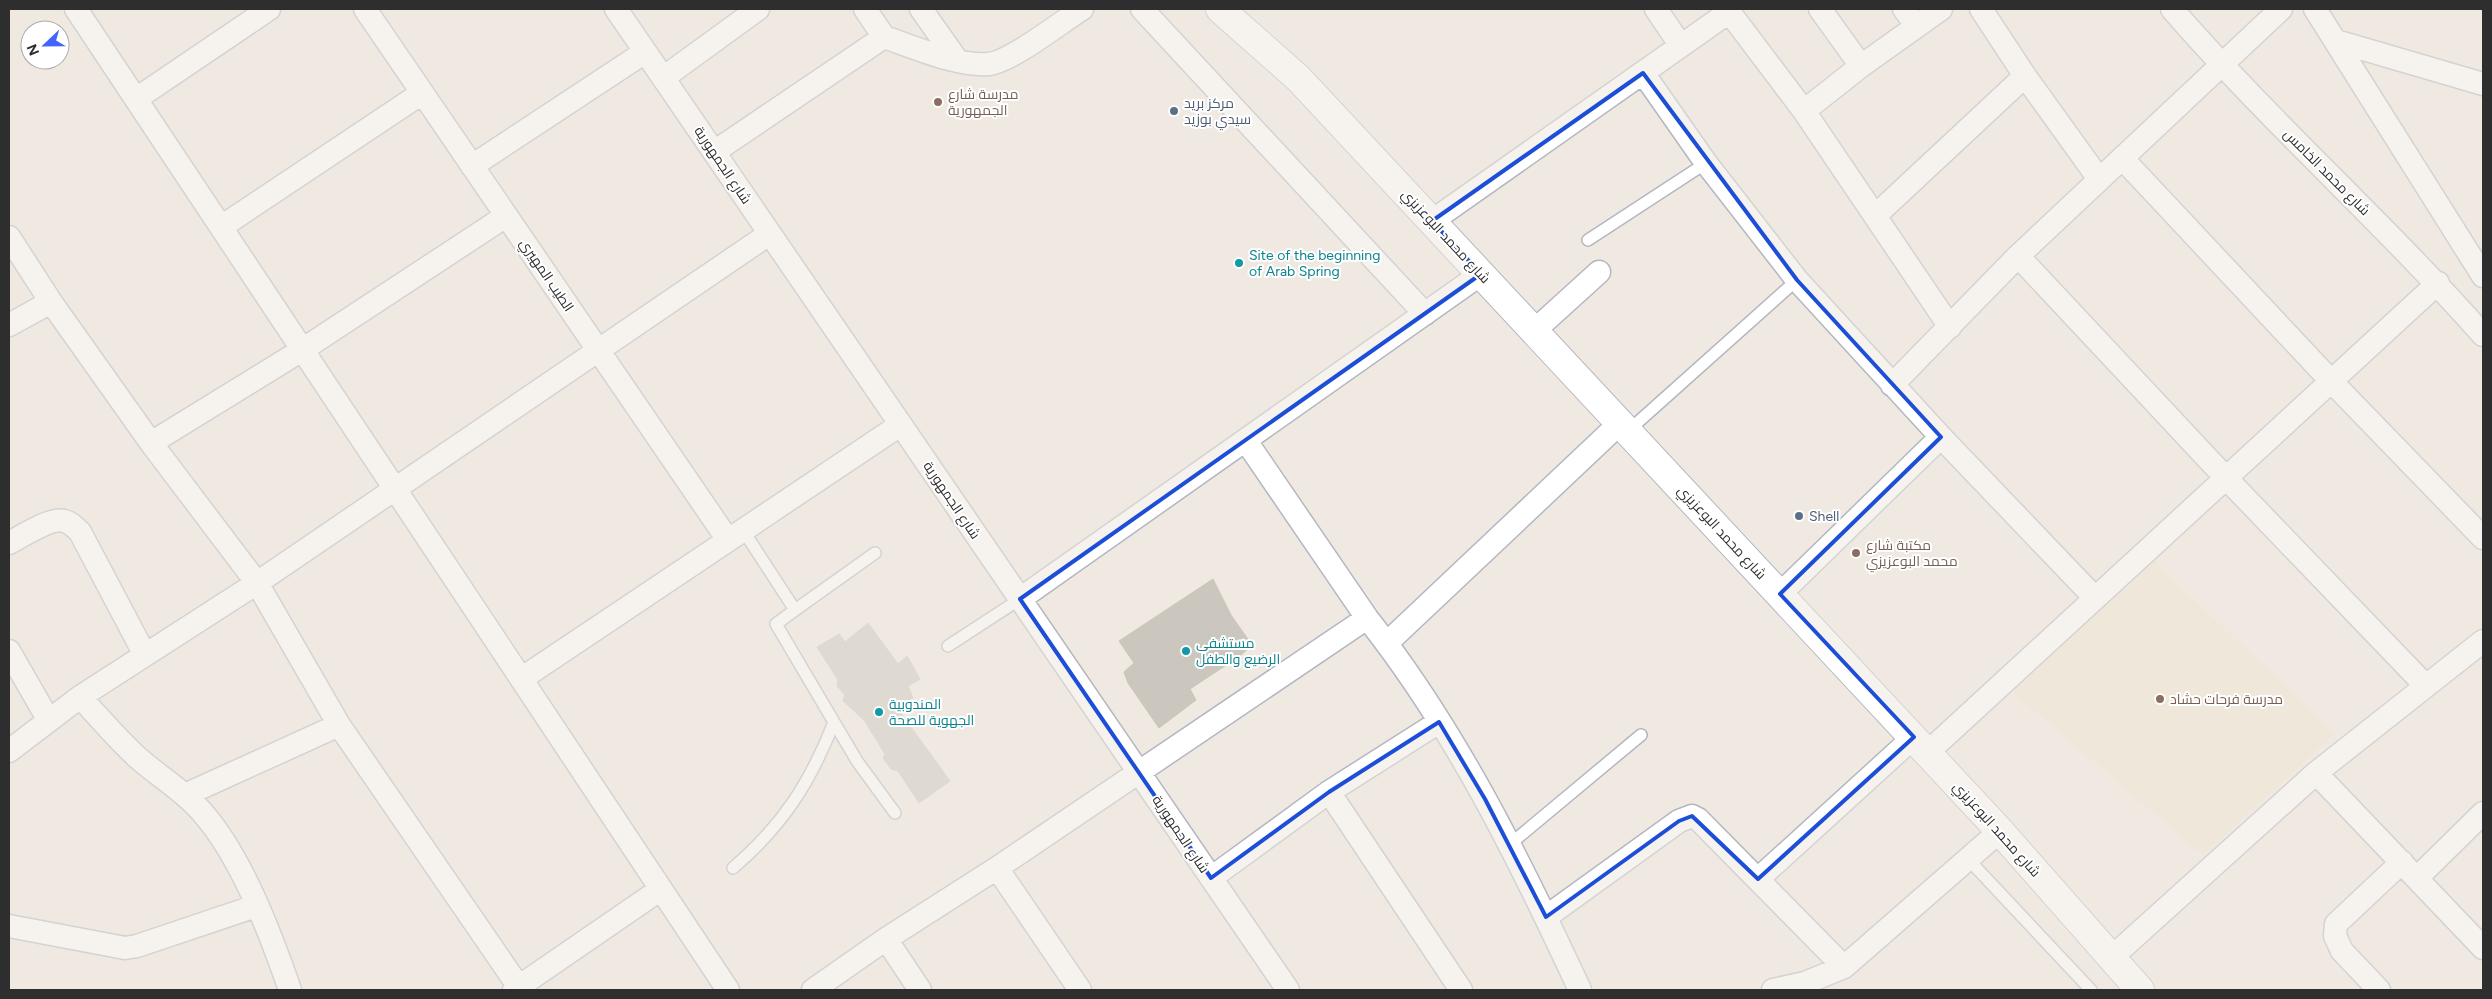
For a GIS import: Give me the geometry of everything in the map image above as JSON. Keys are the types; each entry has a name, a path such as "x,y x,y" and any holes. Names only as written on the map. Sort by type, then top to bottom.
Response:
{"main road":[{"name":"شارع محمد البوعزيزي","path":"1220,9 1299,79 1921,745 2000,831 2134,989"},
{"name":"شارع محمد البوعزيزي","path":"1245,9 1299,79"}],"street":[{"path":"76,9 728,990"},
{"path":"136,100 269,9"},
{"name":"الطيب المهيري","path":"365,9 598,350 736,535"},
{"name":"شارع الجمهورية","path":"616,9 1288,990"},
{"path":"662,78 758,9"},
{"path":"865,9 884,38 957,60 990,64 1006,58 1082,9"},
{"path":"921,9 957,60"},
{"path":"1142,9 1425,314"},
{"path":"1656,9 1681,46"},
{"path":"1820,9 1860,66"},
{"path":"1804,111 1860,66 1911,17 1941,9"},
{"path":"1981,9 2025,76 2099,179"},
{"name":"شارع محمد الخامس","path":"2172,9 2221,66 2438,283 2483,335"},
{"path":"1892,385 2018,256 2281,9"},
{"path":"2315,9 2483,276"},
{"path":"1432,221 1728,11 1804,111 1950,327"},
{"path":"714,152 884,38"},
{"path":"2336,42 2483,84"},
{"path":"472,166 645,52"},
{"path":"1643,73 1706,163 1797,280 1892,385 2094,597"},
{"path":"1876,215 2025,76"},
{"path":"221,227 422,93"},
{"path":"2122,158 2331,382 2483,538"},
{"path":"152,443 302,350 506,216"},
{"path":"9,751 48,719 80,697 257,583 769,234"},
{"path":"9,237 51,302 152,443 257,583 339,725 518,989 661,889"},
{"path":"2018,256 2225,477 2425,685"},
{"path":"1534,331 1599,272"},
{"path":"1020,599 1246,442 1481,274"},
{"path":"1758,879 1921,745 2094,597 2438,283"},
{"path":"9,325 51,302"},
{"path":"521,679 900,425"},
{"path":"1387,643 1624,427"},
{"path":"1780,594 1941,437"},
{"path":"1246,442 1367,618 1387,643 1485,799 1546,917 1580,990"},
{"path":"9,543 51,522 64,520 71,524 80,532 145,655"},
{"path":"814,990 886,939 997,868 1367,618"},
{"path":"9,651 48,719"},
{"path":"2110,959 2316,773 2425,685 2479,654"},
{"path":"80,697 136,756 185,795 215,828 236,864 256,906 290,990"},
{"path":"1211,878 1329,792 1438,722"},
{"path":"185,795 339,725"},
{"path":"2316,773 2483,948"},
{"path":"1329,792 1461,990"},
{"path":"2378,990 2342,951 2335,936 2336,924 2483,814"},
{"path":"1546,917 1679,821 1692,816 1698,819 1844,967"},
{"path":"1773,990 1805,983 1844,967 2000,831"},
{"path":"997,868 1080,990"},
{"path":"9,926 125,948 137,946 256,906"},
{"path":"886,939 920,990"}],"lane":[{"path":"1588,240 1706,163"},
{"path":"1624,427 1797,280"},
{"path":"736,535 795,610"},
{"path":"876,553 776,624 857,761 895,813"},
{"path":"948,646 1020,599"},
{"path":"733,868 751,853 793,804 819,761 834,722"},
{"path":"1509,845 1641,735"},
{"path":"1968,859 2091,990"}],"highlighted area":[{"path":"1643,73 1797,280 1941,437 1780,594 1914,737 1758,879 1692,816 1679,821 1546,917 1485,799 1439,722 1329,792 1211,878 1020,599 1481,274 1432,221"}],"shaded area":[{"name":"مدرسة فرحات حشاد","path":"2151,558 2335,734 2203,855 2012,692"}],"building":[{"name":"مستشفى الرضيع والطفل","path":"1213,579 1231,615 1252,645 1240,656 1190,689 1196,700 1159,728 1128,683 1124,672 1134,663 1119,641"},
{"name":"المندوبية الجهوية للصحة","path":"868,623 898,664 907,656 920,679 908,686 913,698 895,705 950,781 919,803 898,771 891,769 883,758 885,754 864,720 843,701 845,695 837,686 838,680 817,647 839,634 845,642"}],"place":[{"name":"مدرسة شارع الجمهورية","path":"938,102"},
{"name":"مركز بريد سيدي بوزيد","path":"1174,111"},
{"name":"Site of the beginning of Arab Spring","path":"1239,263"},
{"name":"Shell","path":"1799,516"},
{"name":"مكتبة شارع محمد البوعزيزي","path":"1856,553"},
{"name":"مستشفى الرضيع والطفل","path":"1186,651"},
{"name":"مدرسة فرحات حشاد","path":"2160,699"},
{"name":"المندوبية الجهوية للصحة","path":"879,712"}]}
